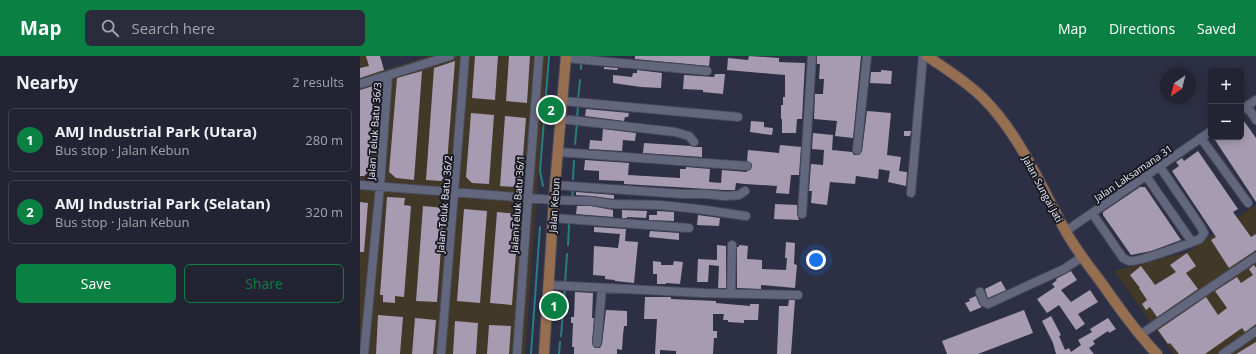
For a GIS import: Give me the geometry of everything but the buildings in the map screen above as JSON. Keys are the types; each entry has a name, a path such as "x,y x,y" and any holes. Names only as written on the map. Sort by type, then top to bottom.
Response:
{"main road":[{"name":"Jalan Sungai Jati","path":"927,56 983,98 1011,133 1030,163 1066,231 1082,257 1141,337 1157,354"},
{"name":"Jalan Kebun","path":"544,354 555,185 562,119 566,57"},
{"name":"Jalan Sungai Jati","path":"1141,337 1146,354"}],"street":[{"path":"360,84 450,56"},
{"name":"Jalan Teluk Batu 36/2","path":"441,354 465,56"},
{"name":"Jalan Teluk Batu 36/1","path":"517,354 540,56"},
{"path":"802,214 812,56"},
{"path":"857,150 867,56"},
{"path":"911,193 923,56"},
{"path":"566,57 707,71"},
{"name":"Jalan Teluk Batu 36/3","path":"364,354 380,186 388,76"},
{"path":"1256,100 1244,108 1256,120"},
{"path":"563,101 738,117"},
{"path":"562,119 675,132 689,136 694,142"},
{"name":"Jalan Laksamana 31","path":"1066,231 1208,133"},
{"path":"1201,138 1248,203"},
{"path":"558,152 747,166"},
{"path":"1092,213 1123,258 1129,261 1137,260 1200,239 1204,233 1201,227 1160,167"},
{"path":"1146,176 1192,242"},
{"path":"360,185 554,200 660,205 746,216"},
{"path":"555,185 725,196 739,195 745,191"},
{"path":"553,218 689,228"},
{"path":"731,293 732,245"},
{"path":"1141,337 1256,256"},
{"path":"980,292 984,302 988,304 1064,269 1082,257"},
{"path":"549,285 798,295"},
{"path":"597,343 602,288"},
{"path":"1222,354 1256,331"}],"shaded area":[{"path":"360,56 380,56 384,70 429,56 547,56 525,354 360,354"},
{"path":"1256,205 1256,354 1174,354 1114,271 1188,252"}],"waterway":[{"path":"543,186 540,171 549,56"},
{"path":"581,64 581,69"},
{"path":"578,100 580,80"},
{"path":"577,119 578,105"},
{"path":"575,144 577,123"},
{"path":"573,179 574,161"},
{"path":"572,198 573,189"},
{"path":"568,245 569,225"},
{"path":"531,354 540,227"},
{"path":"565,284 567,254"},
{"path":"561,336 565,288"},
{"path":"559,354 560,342"}],"place":[{"name":"AMJ Industrial Park (Selatan)","path":"551,110"},
{"name":"AMJ Industrial Park (Utara)","path":"554,306"}]}
